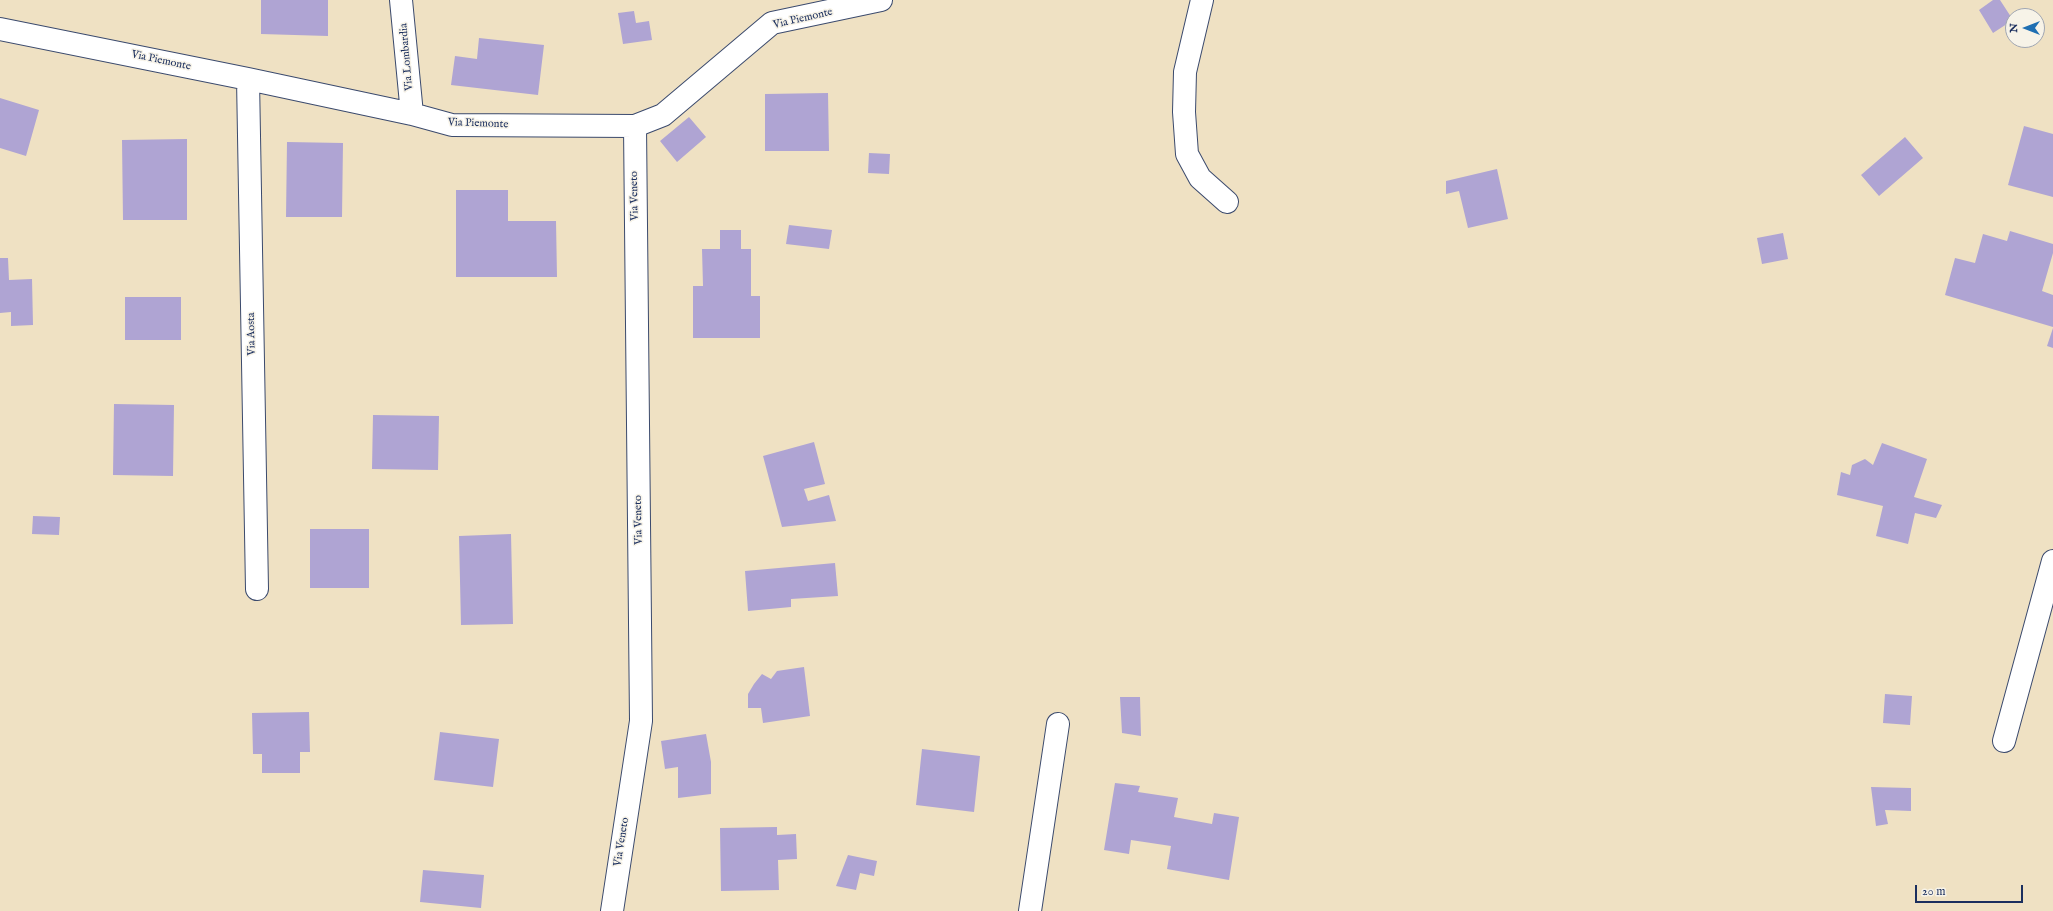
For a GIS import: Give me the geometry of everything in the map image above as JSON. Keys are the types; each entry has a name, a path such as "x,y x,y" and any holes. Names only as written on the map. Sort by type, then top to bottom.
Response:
{"street":[{"name":"Via Lombardia","path":"401,0 412,114"},
{"name":"Via Piemonte","path":"0,29 248,79 412,114 452,125 635,126 663,115 772,23 843,5 881,0"},
{"path":"1202,0 1185,72 1184,112 1187,154 1200,178 1227,202"},
{"name":"Via Aosta","path":"248,79 256,589"},
{"name":"Via Veneto","path":"612,911 641,721 635,126"},
{"path":"2004,741 2053,561"},
{"path":"1030,911 1058,724"}],"building":[{"path":"261,0 328,0 328,36 261,34"},
{"path":"1993,0 2000,0 2005,8 2005,25 1993,33 1979,10"},
{"path":"634,11 636,23 649,21 652,40 623,44 618,13"},
{"path":"479,38 544,45 538,95 451,85 455,56 477,59"},
{"path":"828,93 829,151 765,151 765,94"},
{"path":"0,98 39,110 26,156 0,148"},
{"path":"689,117 706,137 677,162 660,141"},
{"path":"2024,126 2053,134 2053,197 2008,185"},
{"path":"1905,137 1923,158 1879,196 1861,175"},
{"path":"187,139 187,220 123,220 122,140"},
{"path":"287,142 343,143 342,217 286,217"},
{"path":"869,153 890,154 889,174 868,173"},
{"path":"1497,169 1508,219 1468,228 1459,191 1446,194 1446,181"},
{"path":"456,190 508,190 508,221 556,221 557,277 456,277"},
{"path":"789,225 832,230 829,249 786,244"},
{"path":"720,230 741,230 741,249 751,249 751,296 760,296 760,338 693,338 693,286 703,286 702,249 720,249"},
{"path":"2010,231 2053,244 2053,253 2042,291 2053,295 2053,327 1945,295 1955,258 1975,263 1983,234 2007,241"},
{"path":"1783,233 1788,259 1762,264 1757,238"},
{"path":"0,258 8,258 9,280 32,279 33,325 11,326 11,312 0,313"},
{"path":"125,297 181,297 181,340 125,340"},
{"path":"2053,328 2053,348 2047,346"},
{"path":"114,404 174,405 173,476 113,475"},
{"path":"373,415 439,416 438,470 372,469"},
{"path":"814,442 825,484 804,489 808,501 829,495 836,521 782,527 763,456"},
{"path":"1882,443 1927,459 1914,497 1942,505 1936,518 1915,513 1908,544 1876,536 1883,506 1837,495 1841,472 1850,475 1852,465 1865,459 1873,465"},
{"path":"33,516 60,517 59,535 32,534"},
{"path":"310,529 369,529 369,588 310,588"},
{"path":"511,534 513,624 461,625 459,536"},
{"path":"835,563 838,596 791,599 791,607 748,611 745,571"},
{"path":"804,667 810,716 763,723 761,708 748,708 748,694 762,674 771,679 777,671"},
{"path":"1885,694 1912,696 1910,725 1883,723"},
{"path":"1120,697 1140,697 1141,736 1122,733"},
{"path":"309,712 310,752 300,752 300,773 262,773 262,754 253,754 252,713"},
{"path":"440,732 499,739 493,787 434,780"},
{"path":"706,734 711,762 711,794 678,798 678,767 665,769 661,741"},
{"path":"922,749 980,756 974,812 916,805"},
{"path":"1115,783 1140,786 1138,792 1178,798 1174,817 1212,824 1214,813 1239,817 1229,880 1167,869 1171,846 1131,840 1129,854 1104,850"},
{"path":"1871,787 1911,788 1911,811 1885,810 1888,824 1876,826"},
{"path":"777,827 777,835 796,834 797,859 778,860 779,890 721,891 720,828"},
{"path":"848,855 877,861 874,876 860,873 856,890 836,886"},
{"path":"423,870 484,875 481,908 420,902"}]}
